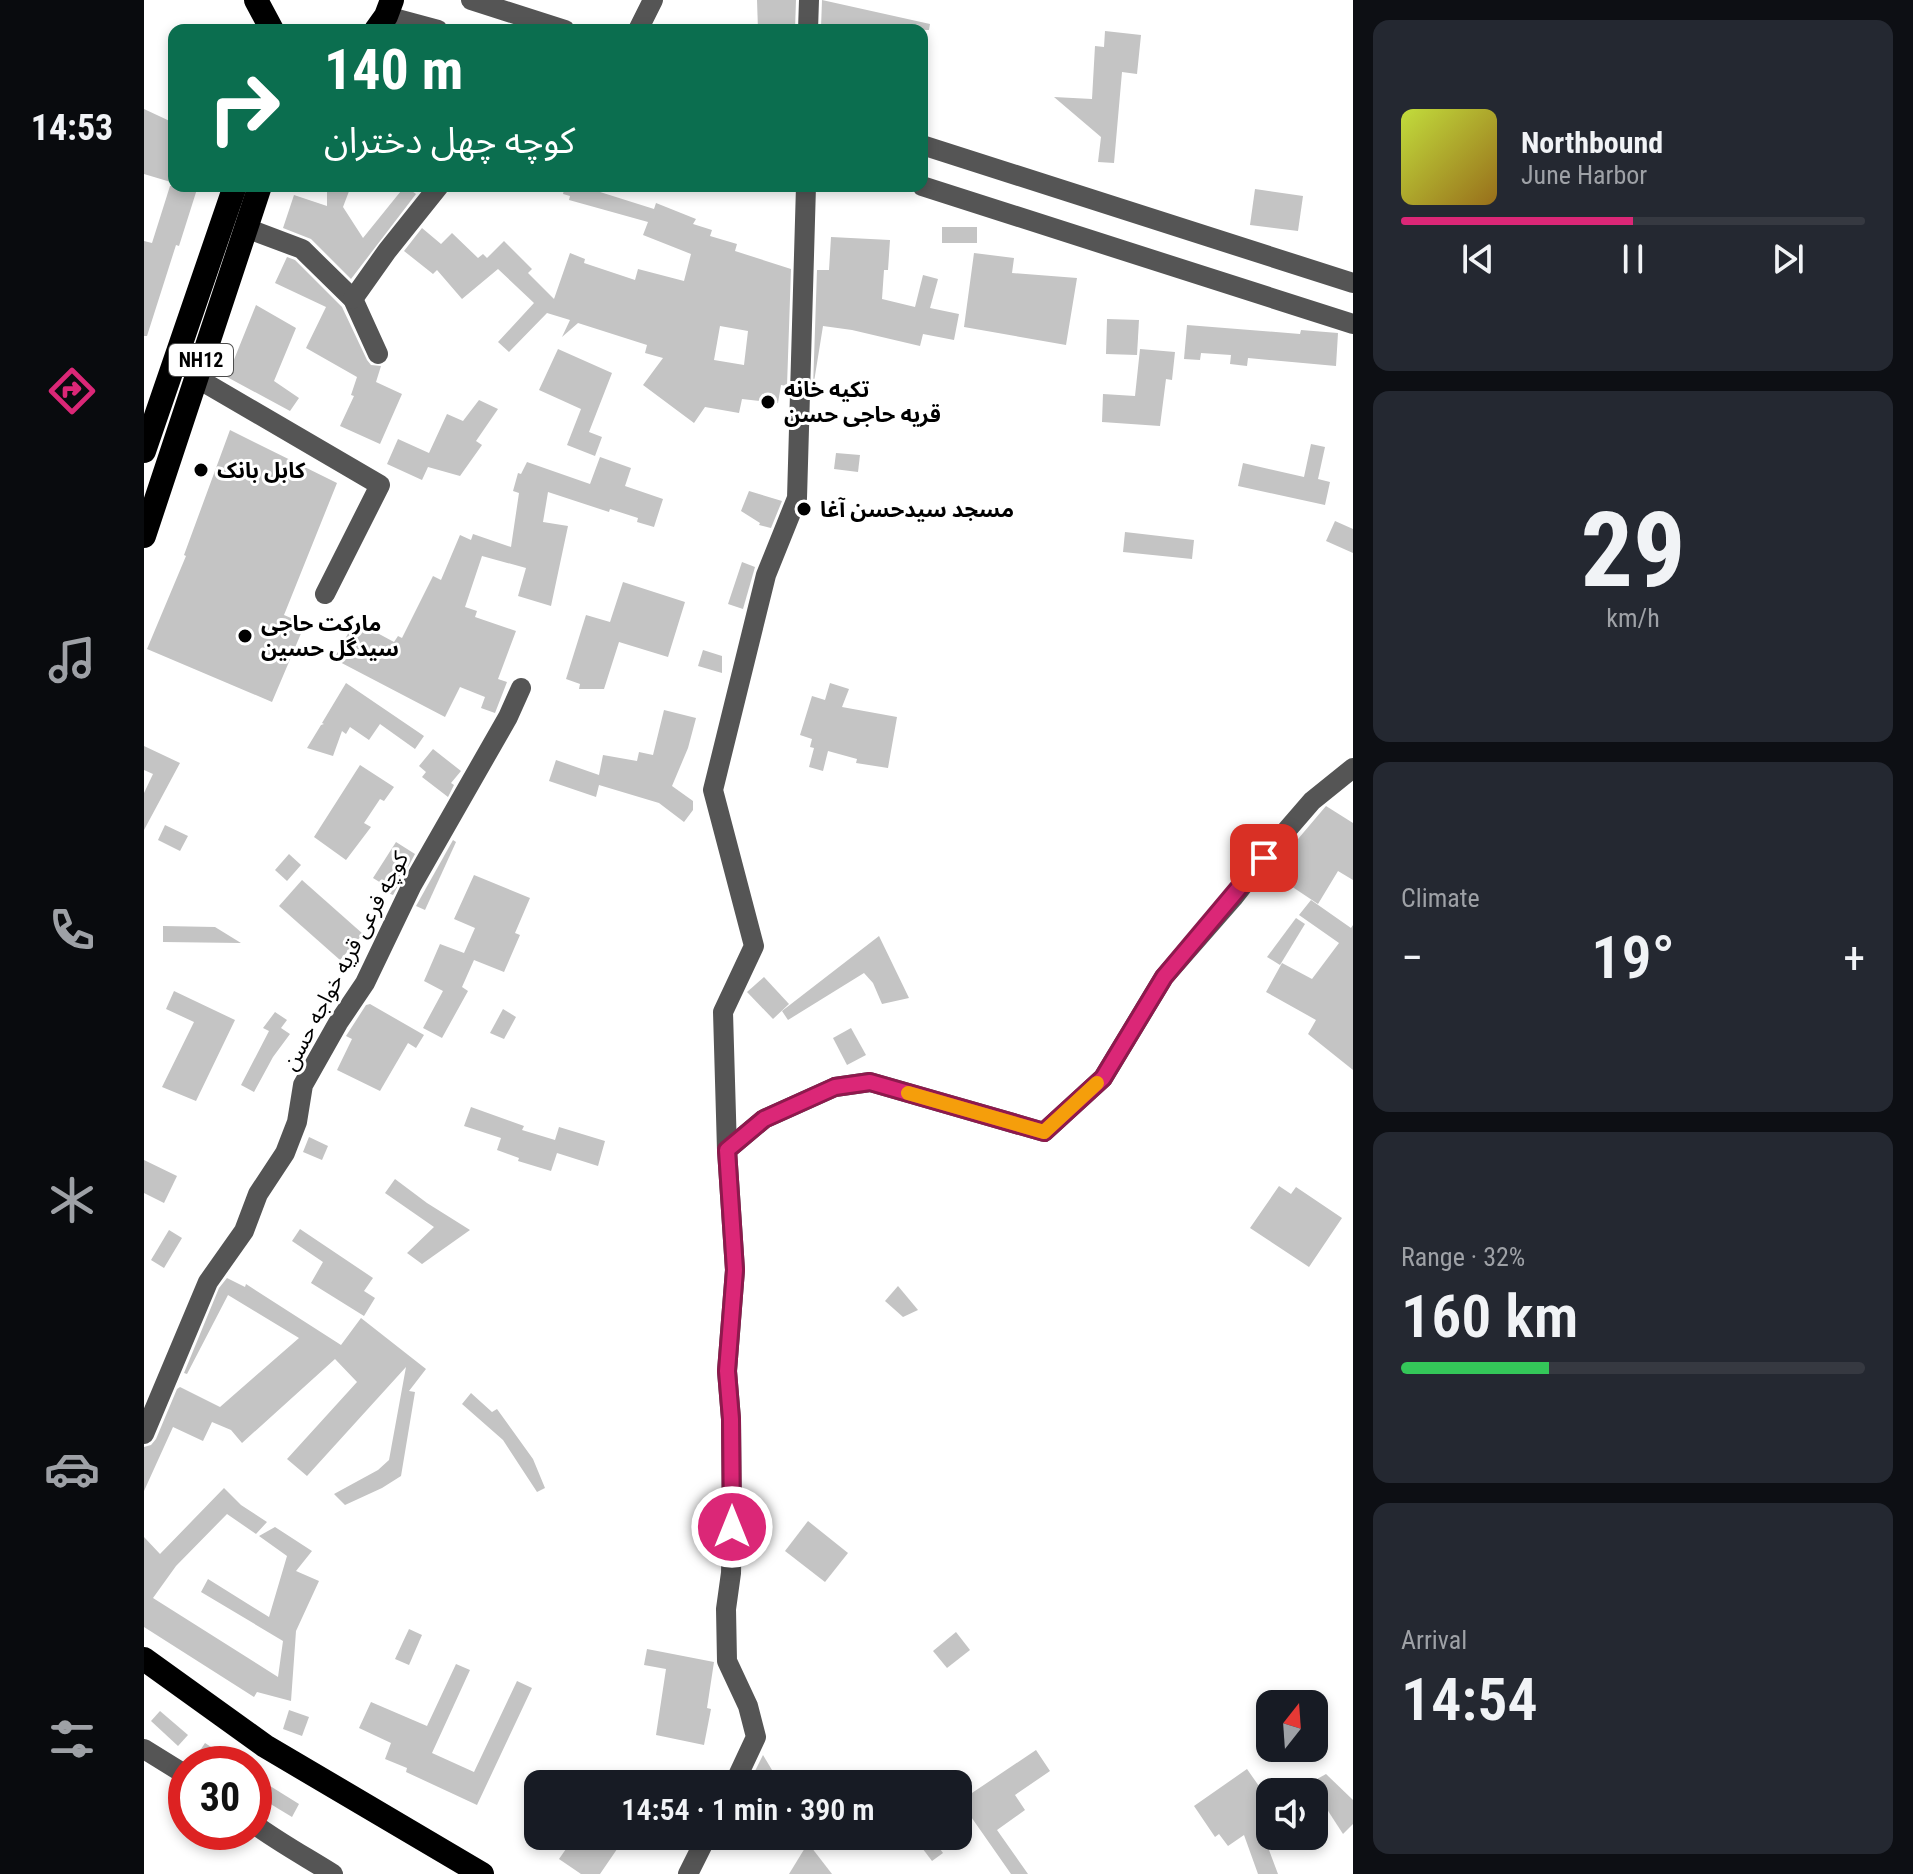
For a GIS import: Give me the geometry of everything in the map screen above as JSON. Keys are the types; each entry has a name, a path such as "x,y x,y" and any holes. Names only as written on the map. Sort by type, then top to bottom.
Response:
{"highway":[{"path":"256,0 269,24"},
{"name":"NH12","path":"144,451 233,192"},
{"name":"NH12","path":"144,536 258,192"},
{"path":"144,1659 265,1746 482,1874"}],"street":[{"path":"471,0 546,24"},
{"path":"641,24 653,0"},
{"path":"808,24 809,0"},
{"path":"385,15 417,24"},
{"path":"928,147 1353,283"},
{"path":"928,188 1353,324"},
{"path":"353,299 434,192"},
{"path":"741,1770 756,1737 748,1706 727,1661 726,1609 732,1527 731,1419 727,1371 735,1270 727,1150 723,1012 754,946 713,790 766,575 797,498 806,192"},
{"path":"246,228 302,249 353,299 378,354"},
{"path":"195,377 380,485 325,594"},
{"name":"کوچه فرعی قریه خواجه حسن","path":"144,1434 208,1282 244,1231 258,1194 285,1153 297,1122 303,1085 365,983 412,885 508,717 521,688"},
{"path":"727,1150 764,1119 835,1087 870,1082 1044,1132 1103,1078 1164,977 1280,838 1312,801 1353,768"},
{"path":"144,1749 168,1764"},
{"path":"272,1837 333,1874"},
{"path":"688,1874 700,1850"}],"building":[{"path":"757,0 796,0 795,24 758,24"},
{"path":"822,0 930,24 929,30 928,24 821,24"},
{"path":"1105,31 1141,35 1137,74 1122,72 1114,163 1098,162 1101,137 1054,97 1092,99 1095,46 1104,47"},
{"path":"144,109 168,120 168,181 144,174"},
{"path":"1255,189 1303,196 1298,231 1250,225"},
{"path":"168,192 196,192 147,336 144,336 144,241 152,243"},
{"path":"327,192 349,192 343,207 363,238 400,192 416,194 351,279 311,239 283,228 294,195 327,206"},
{"path":"564,192 600,192 654,209 656,203 696,219 693,224 712,230 710,236 737,244 735,251 791,269 787,386 781,385 778,403 742,399 739,413 705,407 694,423 643,385 663,358 645,353 647,345 578,323 562,337 570,320 547,313 509,352 498,342 534,303 498,269 462,299 437,270 433,274 404,251 422,228 441,244 452,233 478,258 483,254 487,258 504,241 532,269 528,273 554,299 570,253 585,259 584,263 635,280 638,269 684,281 691,254 643,235 648,222 569,200 570,196","holes":["720,326 748,331 744,365 714,360"]},
{"path":"942,227 977,227 977,243 942,243"},
{"path":"831,237 890,240 882,299 915,307 923,275 938,279 930,308 959,314 954,340 923,334 920,346 823,326 813,388 817,270 829,270"},
{"path":"974,253 1014,258 1012,273 1077,278 1066,345 964,327"},
{"path":"287,257 295,260 342,307 367,360 371,365 381,366 376,382 402,394 380,444 340,426 354,396 351,395 357,377 306,348 326,307 275,283"},
{"path":"256,305 296,328 274,381 299,398 290,411 227,377"},
{"path":"1107,319 1139,320 1137,355 1106,354"},
{"path":"1187,325 1300,334 1301,330 1338,333 1336,366 1248,358 1247,366 1230,364 1231,355 1201,353 1200,360 1184,359"},
{"path":"558,349 612,373 589,432 602,437 595,456 567,445 581,409 539,390"},
{"path":"1140,349 1175,352 1172,380 1166,379 1160,426 1102,422 1103,394 1135,396"},
{"path":"479,400 498,409 476,441 482,445 460,476 428,467 422,480 387,464 398,439 429,453 447,414 463,421"},
{"path":"230,430 337,483 284,615 305,624 272,702 147,649 186,556"},
{"path":"1311,444 1325,447 1318,479 1330,482 1325,505 1238,486 1243,463 1304,477"},
{"path":"836,453 860,455 858,472 834,469"},
{"path":"600,457 631,468 625,486 663,499 654,527 637,522 638,518 548,492 543,522 568,526 551,606 518,596 526,568 482,556 465,607 477,611 475,617 516,631 498,679 507,682 495,713 481,708 485,697 460,687 445,717 334,659 355,621 394,642 398,636 402,638 433,576 441,580 460,535 471,540 473,534 511,547 519,493 513,491 518,473 521,474 527,462 590,484"},
{"path":"749,491 782,501 771,528 759,525 741,511"},
{"path":"1335,521 1353,529 1353,553 1326,541"},
{"path":"1125,532 1194,540 1192,559 1123,552"},
{"path":"742,562 755,567 743,609 728,604"},
{"path":"623,582 685,602 668,657 619,642 604,689 579,689 580,684 566,679 586,615 610,622"},
{"path":"703,650 722,656 722,673 698,666"},
{"path":"346,683 424,736 415,749 380,724 369,740 350,727 346,734 342,731 333,756 307,748"},
{"path":"830,683 849,689 842,707 897,717 888,768 856,763 857,759 828,751 823,771 809,767 814,748 810,747 812,739 800,735 812,696 825,700"},
{"path":"664,710 696,718 688,748 672,786 693,801 693,810 684,822 659,803 599,785 596,797 549,781 556,760 599,775 603,755 637,761 639,752 653,755"},
{"path":"144,746 180,763 144,830 144,793 153,774 144,770"},
{"path":"433,749 461,771 451,783 454,785 448,797 422,777 426,772 419,766"},
{"path":"360,765 394,787 384,801 380,799 364,823 371,827 346,860 314,837"},
{"path":"1326,806 1353,823 1353,880 1338,871 1318,904 1270,872"},
{"path":"165,825 188,836 180,851 158,840"},
{"path":"453,840 456,842 425,910 416,906"},
{"path":"396,842 415,854 393,895 383,891 386,886 373,878"},
{"path":"289,854 301,865 287,881 275,870"},
{"path":"474,875 530,898 515,933 520,935 504,972 474,960 462,987 468,991 442,1038 423,1028 443,991 424,981 440,944 464,953 475,928 454,919"},
{"path":"302,880 363,934 340,960 279,906"},
{"path":"1311,900 1351,928 1353,925 1353,1070 1308,1034 1316,1020 1266,992 1282,963 1312,979 1339,943 1299,915"},
{"path":"1296,918 1305,924 1280,965 1267,957"},
{"path":"163,926 215,927 241,943 163,942"},
{"path":"879,936 909,998 882,1004 873,983 864,973 788,1020 782,1011"},
{"path":"764,977 789,1004 773,1019 747,992"},
{"path":"174,991 235,1020 196,1101 162,1087 194,1022 166,1009"},
{"path":"370,1004 424,1035 416,1048 408,1043 380,1091 337,1070 352,1039 346,1036 366,1005"},
{"path":"503,1009 516,1017 504,1039 490,1033"},
{"path":"275,1012 287,1020 281,1028 290,1034 254,1092 241,1085 269,1031 263,1028"},
{"path":"851,1028 866,1055 847,1065 833,1038"},
{"path":"471,1107 524,1126 522,1130 555,1140 559,1127 605,1141 598,1166 557,1153 551,1171 518,1161 519,1158 497,1150 501,1138 464,1126"},
{"path":"309,1137 328,1146 322,1160 303,1152"},
{"path":"144,1160 177,1176 164,1203 144,1193"},
{"path":"395,1179 470,1230 422,1264 407,1253 434,1227 385,1193"},
{"path":"1279,1186 1291,1194 1296,1187 1342,1218 1309,1267 1250,1228"},
{"path":"300,1229 373,1278 364,1291 375,1298 364,1316 311,1283 323,1262 292,1241"},
{"path":"169,1230 182,1238 164,1268 151,1260"},
{"path":"227,1278 245,1287 246,1284 341,1345 361,1318 426,1369 409,1391 415,1392 401,1476 345,1505 334,1494 378,1470 389,1460 406,1367 307,1476 287,1459 357,1382 335,1359 242,1443 231,1430 212,1422 203,1441 173,1427 144,1491 144,1447 156,1439 177,1389 180,1387 220,1407 299,1338 228,1295 187,1374 184,1373 219,1288"},
{"path":"898,1286 918,1310 903,1317 885,1301"},
{"path":"471,1393 492,1412 497,1409 533,1459 545,1488 537,1492 503,1440 462,1404"},
{"path":"224,1488 241,1505 267,1522 256,1534 227,1514 176,1566 153,1598 278,1677 283,1641 201,1592 208,1579 269,1617 287,1556 259,1536 275,1527 312,1551 296,1571 319,1581 296,1631 291,1701 257,1692 254,1697 144,1627 144,1537 160,1554"},
{"path":"808,1521 848,1553 825,1582 785,1551"},
{"path":"409,1629 422,1635 409,1665 395,1659"},
{"path":"956,1632 970,1650 947,1668 933,1651"},
{"path":"647,1649 714,1662 707,1708 711,1709 704,1745 656,1735 666,1669 644,1665"},
{"path":"456,1664 470,1670 432,1753 474,1772 517,1681 532,1688 477,1805 385,1759 391,1743 359,1728 371,1702 427,1726"},
{"path":"289,1710 309,1717 302,1736 283,1729"},
{"path":"160,1711 188,1735 178,1746 151,1721"},
{"path":"1036,1750 1050,1771 1015,1795 1025,1810 997,1830 1028,1874 1011,1874 972,1818 972,1793"},
{"path":"763,1755 772,1770 756,1770"},
{"path":"1247,1769 1256,1782 1256,1850 1269,1850 1278,1874 1258,1874 1244,1835 1228,1846 1219,1834 1215,1837 1194,1806"},
{"path":"1326,1774 1353,1800 1353,1824 1343,1834 1328,1811 1328,1778 1319,1778"},
{"path":"272,1787 299,1804 292,1817 272,1805"},
{"path":"565,1850 616,1850 600,1874 581,1874 559,1859"},
{"path":"804,1850 813,1850 832,1874 789,1874"},
{"path":"924,1850 941,1850 943,1853 932,1861"}],"slow traffic":[{"path":"908,1093 1044,1132 1097,1083"}],"place":[{"name":"تکیه خانه قریه حاجی حسن","path":"768,402"},
{"name":"کابل بانک","path":"201,470"},
{"name":"مسجد سیدحسن آغا","path":"804,509"},
{"name":"مارکت حاجی سیدگل حسین","path":"245,636"}],"route":[{"path":"732,1527 731,1419 727,1371 735,1270 727,1150 764,1119 835,1087 870,1082 1044,1132 1103,1078 1164,977 1264,858"}]}
